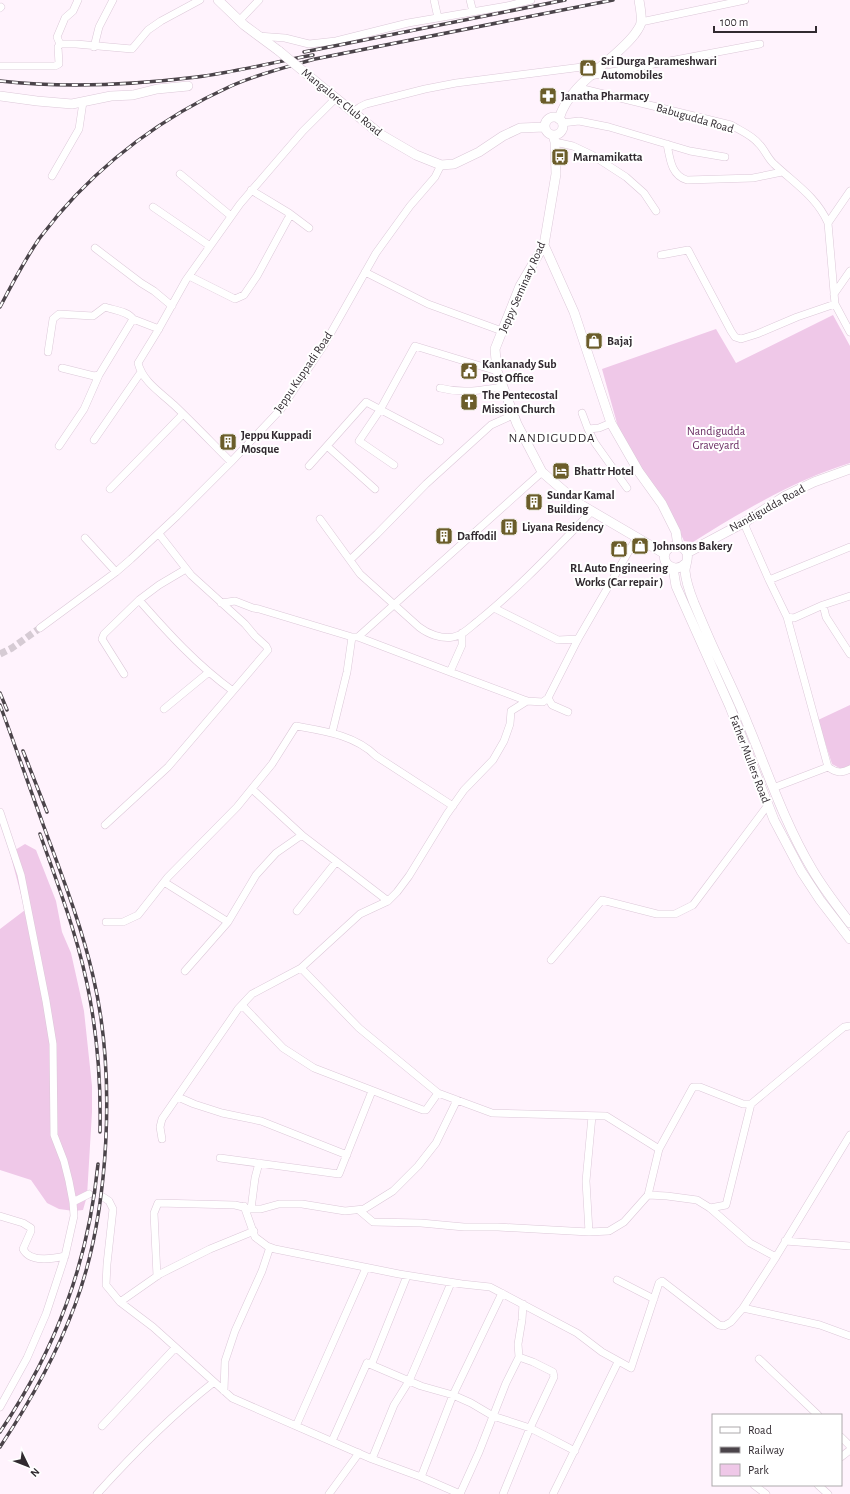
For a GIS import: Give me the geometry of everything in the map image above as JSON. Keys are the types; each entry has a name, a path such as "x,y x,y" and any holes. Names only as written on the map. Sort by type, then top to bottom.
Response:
{"main road":[{"name":"Mangalore Club Road","path":"218,0 239,21 279,51 380,134 416,155 441,166"},
{"path":"560,121 565,104 590,76 625,46 637,31 641,22 639,0"},
{"path":"0,96 72,104 111,96 133,96 157,89 188,86"},
{"path":"550,118 560,121 563,126 560,133 554,138 545,127 550,118"},
{"path":"441,166 454,164 479,152 503,136 520,128 545,127"},
{"name":"Jeppy Seminary Road","path":"554,138 556,174 544,245 520,286 495,349 497,371 516,424 542,472 578,503 665,554"},
{"path":"544,245 574,312 611,423 639,472 662,504 676,532 678,546"},
{"name":"Nandigudda Road","path":"687,553 746,522 785,496 814,482 850,469"},
{"path":"686,563 680,568 670,567 665,561 665,554 672,547 678,546 683,548 687,553 686,579 692,599 748,724 772,788 812,868 850,923"},
{"name":"Father Mullers Road","path":"673,568 676,586 730,707 774,820 801,871 820,900 850,939"}],"street":[{"path":"0,66 55,66 59,64 58,47 60,44 57,37 65,18 73,11 78,0"},
{"path":"94,46 99,27 113,0"},
{"path":"60,44 132,49 148,30 200,0"},
{"path":"239,21 259,0"},
{"path":"434,0 438,18"},
{"path":"470,0 473,12"},
{"path":"258,36 285,38 309,44 336,41 408,23 531,0"},
{"path":"641,22 745,0"},
{"path":"590,76 760,44"},
{"path":"353,112 366,104 441,86 551,70 582,67 599,68"},
{"name":"Babugudda Road","path":"579,88 731,125 752,137 760,145 771,162 817,203 824,213 828,223 835,304 850,332"},
{"path":"231,462 150,383 141,372 138,363 189,276 231,216 251,190 303,131 336,98"},
{"path":"52,176 79,129 83,102"},
{"path":"560,121 579,121 690,151 725,157"},
{"path":"554,138 579,149 626,177 644,193 656,211"},
{"path":"667,144 674,171 680,178 687,180 753,178 782,172"},
{"name":"Jeppu Kuppadi Road","path":"40,628 116,572 158,534 231,462 281,409 324,345 376,254 410,206 435,177 441,166"},
{"path":"180,174 231,216"},
{"path":"251,190 289,213 309,228"},
{"path":"828,223 850,191"},
{"path":"154,207 210,246"},
{"path":"189,276 235,300 244,295 257,276 289,217 289,213"},
{"path":"95,248 172,306"},
{"path":"661,255 688,250 731,331 735,336 741,339 757,334 797,316 835,304"},
{"path":"834,294 850,270"},
{"path":"365,272 428,304 502,331"},
{"path":"48,352 52,319 59,314 93,316 105,307 126,313 133,319 159,329"},
{"path":"59,446 84,409 99,375 133,319"},
{"path":"394,465 359,441 380,410 415,346 497,371"},
{"path":"62,368 94,376 99,375"},
{"path":"94,440 141,372"},
{"path":"440,388 454,391 474,392 503,388"},
{"path":"309,466 366,402 440,441"},
{"path":"582,412 595,443 627,488"},
{"path":"110,489 183,414"},
{"path":"350,560 426,484 491,425 513,415"},
{"path":"588,429 599,428 611,423"},
{"path":"326,446 375,490"},
{"path":"332,733 355,637 395,605 542,472"},
{"path":"320,519 360,574 428,634 453,637 462,633 494,608 542,563 592,511"},
{"path":"746,522 746,528 787,617 828,767 836,772 850,769"},
{"path":"105,825 168,767 268,650 266,646 222,602 186,568 158,534"},
{"path":"85,538 116,572"},
{"path":"222,602 235,601 253,608 355,637 527,701 543,702 548,698 578,639 637,538"},
{"path":"769,580 850,547"},
{"path":"124,674 102,639 104,634 139,600 186,568"},
{"path":"787,617 794,618 823,605 850,596"},
{"path":"139,600 178,644 233,691"},
{"path":"823,605 826,617 850,654"},
{"path":"494,608 558,640 578,639"},
{"path":"450,672 462,645 462,633"},
{"path":"164,709 209,672"},
{"path":"548,698 552,705 568,712"},
{"path":"162,1139 160,1127 162,1119 242,1005 252,994 301,968 360,914 388,901 409,876 453,806 476,777 493,760 504,741 510,724 511,711 527,701"},
{"path":"106,922 123,922 138,915 164,882 237,808 272,764 296,726 344,736 368,748 376,756 453,806"},
{"path":"772,788 828,767"},
{"path":"252,789 303,836 388,901"},
{"path":"551,960 602,900 657,914 675,914 693,905 768,805"},
{"path":"0,812 20,875 45,994 53,1044 54,1135 64,1160 74,1202 74,1216 65,1256 46,1314 27,1358 0,1408"},
{"path":"185,970 228,922 256,875 276,853 299,837 303,836"},
{"path":"297,911 336,862"},
{"path":"164,882 228,922"},
{"path":"301,968 358,1028 438,1092 492,1113 606,1116 659,1149"},
{"path":"242,1005 283,1048 314,1068 423,1110 426,1110 438,1092"},
{"path":"710,1208 726,1205 751,1104 844,1027 850,1026"},
{"path":"360,1211 373,1222 421,1223 464,1227 498,1227 589,1232 609,1231 624,1222 648,1195 659,1149 693,1087 700,1087 743,1104 751,1104"},
{"path":"220,1158 339,1174 372,1091"},
{"path":"178,1097 222,1113 261,1121 347,1154"},
{"path":"157,1276 154,1213 158,1203 235,1205 261,1209 279,1204 302,1204 345,1211 360,1211 393,1191 418,1166 436,1144 457,1100"},
{"path":"589,1232 586,1181 592,1116"},
{"path":"259,1163 248,1208 255,1237 270,1247 407,1276 490,1287 577,1333 602,1352 631,1368 659,1283 662,1281 719,1325 724,1326 731,1322 776,1257 850,1135"},
{"path":"74,1202 89,1194"},
{"path":"648,1195 696,1200 710,1208 750,1243 776,1257"},
{"path":"103,1197 109,1201 113,1209 106,1285 120,1302 153,1327 232,1398 372,1459 421,1477 460,1494 479,1452 506,1383 519,1357 518,1344 523,1304"},
{"path":"0,1216 23,1223 31,1228 23,1249 27,1255 42,1259 65,1256"},
{"path":"120,1302 157,1276 210,1249 254,1231"},
{"path":"785,1241 850,1246"},
{"path":"224,1391 225,1360 235,1331 253,1293 270,1247"},
{"path":"296,1426 366,1268"},
{"path":"367,1363 372,1363 407,1276"},
{"path":"617,1280 654,1299"},
{"path":"372,1459 394,1405 409,1381 451,1282"},
{"path":"421,1477 453,1395 502,1293"},
{"path":"742,1308 820,1325 850,1336"},
{"path":"102,1426 175,1348"},
{"path":"503,1494 530,1428 554,1377 553,1372 519,1357"},
{"path":"759,1360 817,1414"},
{"path":"553,1494 618,1362"},
{"path":"367,1363 421,1386 453,1395 471,1403 493,1416 530,1428 548,1436 575,1452"},
{"path":"332,1441 367,1363"},
{"path":"97,1494 116,1473 187,1403 214,1382"},
{"path":"842,1438 850,1446"},
{"path":"332,1493 359,1453"},
{"path":"755,1486 766,1494"},
{"path":"819,1486 828,1494"}],"green space":[{"name":"Nandigudda Graveyard","path":"833,315 850,346 850,463 809,478 749,508 693,542 684,541 663,497 644,473 618,427 602,369 716,329 736,363"},
{"path":"850,705 850,766 843,770 832,764 818,720"},
{"path":"25,844 36,850 56,901 62,932 71,953 84,1011 92,1086 92,1112 87,1196 83,1210 74,1211 59,1209 47,1203 31,1180 0,1170 0,929 25,910 10,853"}],"tunnel":[{"path":"0,654 12,648 40,628"},
{"path":"89,1194 103,1197"}],"railway":[{"path":"304,52 565,0"},
{"path":"0,307 23,264 39,239 76,195 137,141 160,125 207,98 231,86 252,78 315,59 613,0"},
{"path":"0,81 98,85 173,80 241,70 313,55"},
{"path":"0,693 7,710"},
{"path":"0,705 71,900 83,938 93,976 100,1014 105,1055 107,1098 106,1142 102,1185 96,1228 87,1268 68,1324 51,1360 32,1396 0,1447"},
{"path":"23,751 47,812"},
{"path":"40,834 75,936 86,978 97,1049 100,1132"},
{"path":"0,1432 38,1369 66,1304 77,1271 86,1236 98,1164"}],"place":[{"name":"Sri Durga Parameshwari Automobiles","path":"588,68"},
{"name":"Janatha Pharmacy","path":"548,96"},
{"name":"Marnamikatta","path":"560,157"},
{"name":"Bajaj","path":"594,341"},
{"name":"Kankanady Sub Post Office","path":"469,371"},
{"name":"The Pentecostal Mission Church","path":"469,402"},
{"name":"Jeppu Kuppadi Mosque","path":"228,442"},
{"name":"Bhattr Hotel","path":"561,471"},
{"name":"Sundar Kamal Building","path":"534,502"},
{"name":"Liyana Residency","path":"509,527"},
{"name":"Daffodil","path":"444,536"},
{"name":"Johnsons Bakery","path":"640,546"},
{"name":"RL Auto Engineering Works (Car repair )","path":"619,549"}],"district":[{"name":"NANDIGUDDA","path":"552,437"}]}
